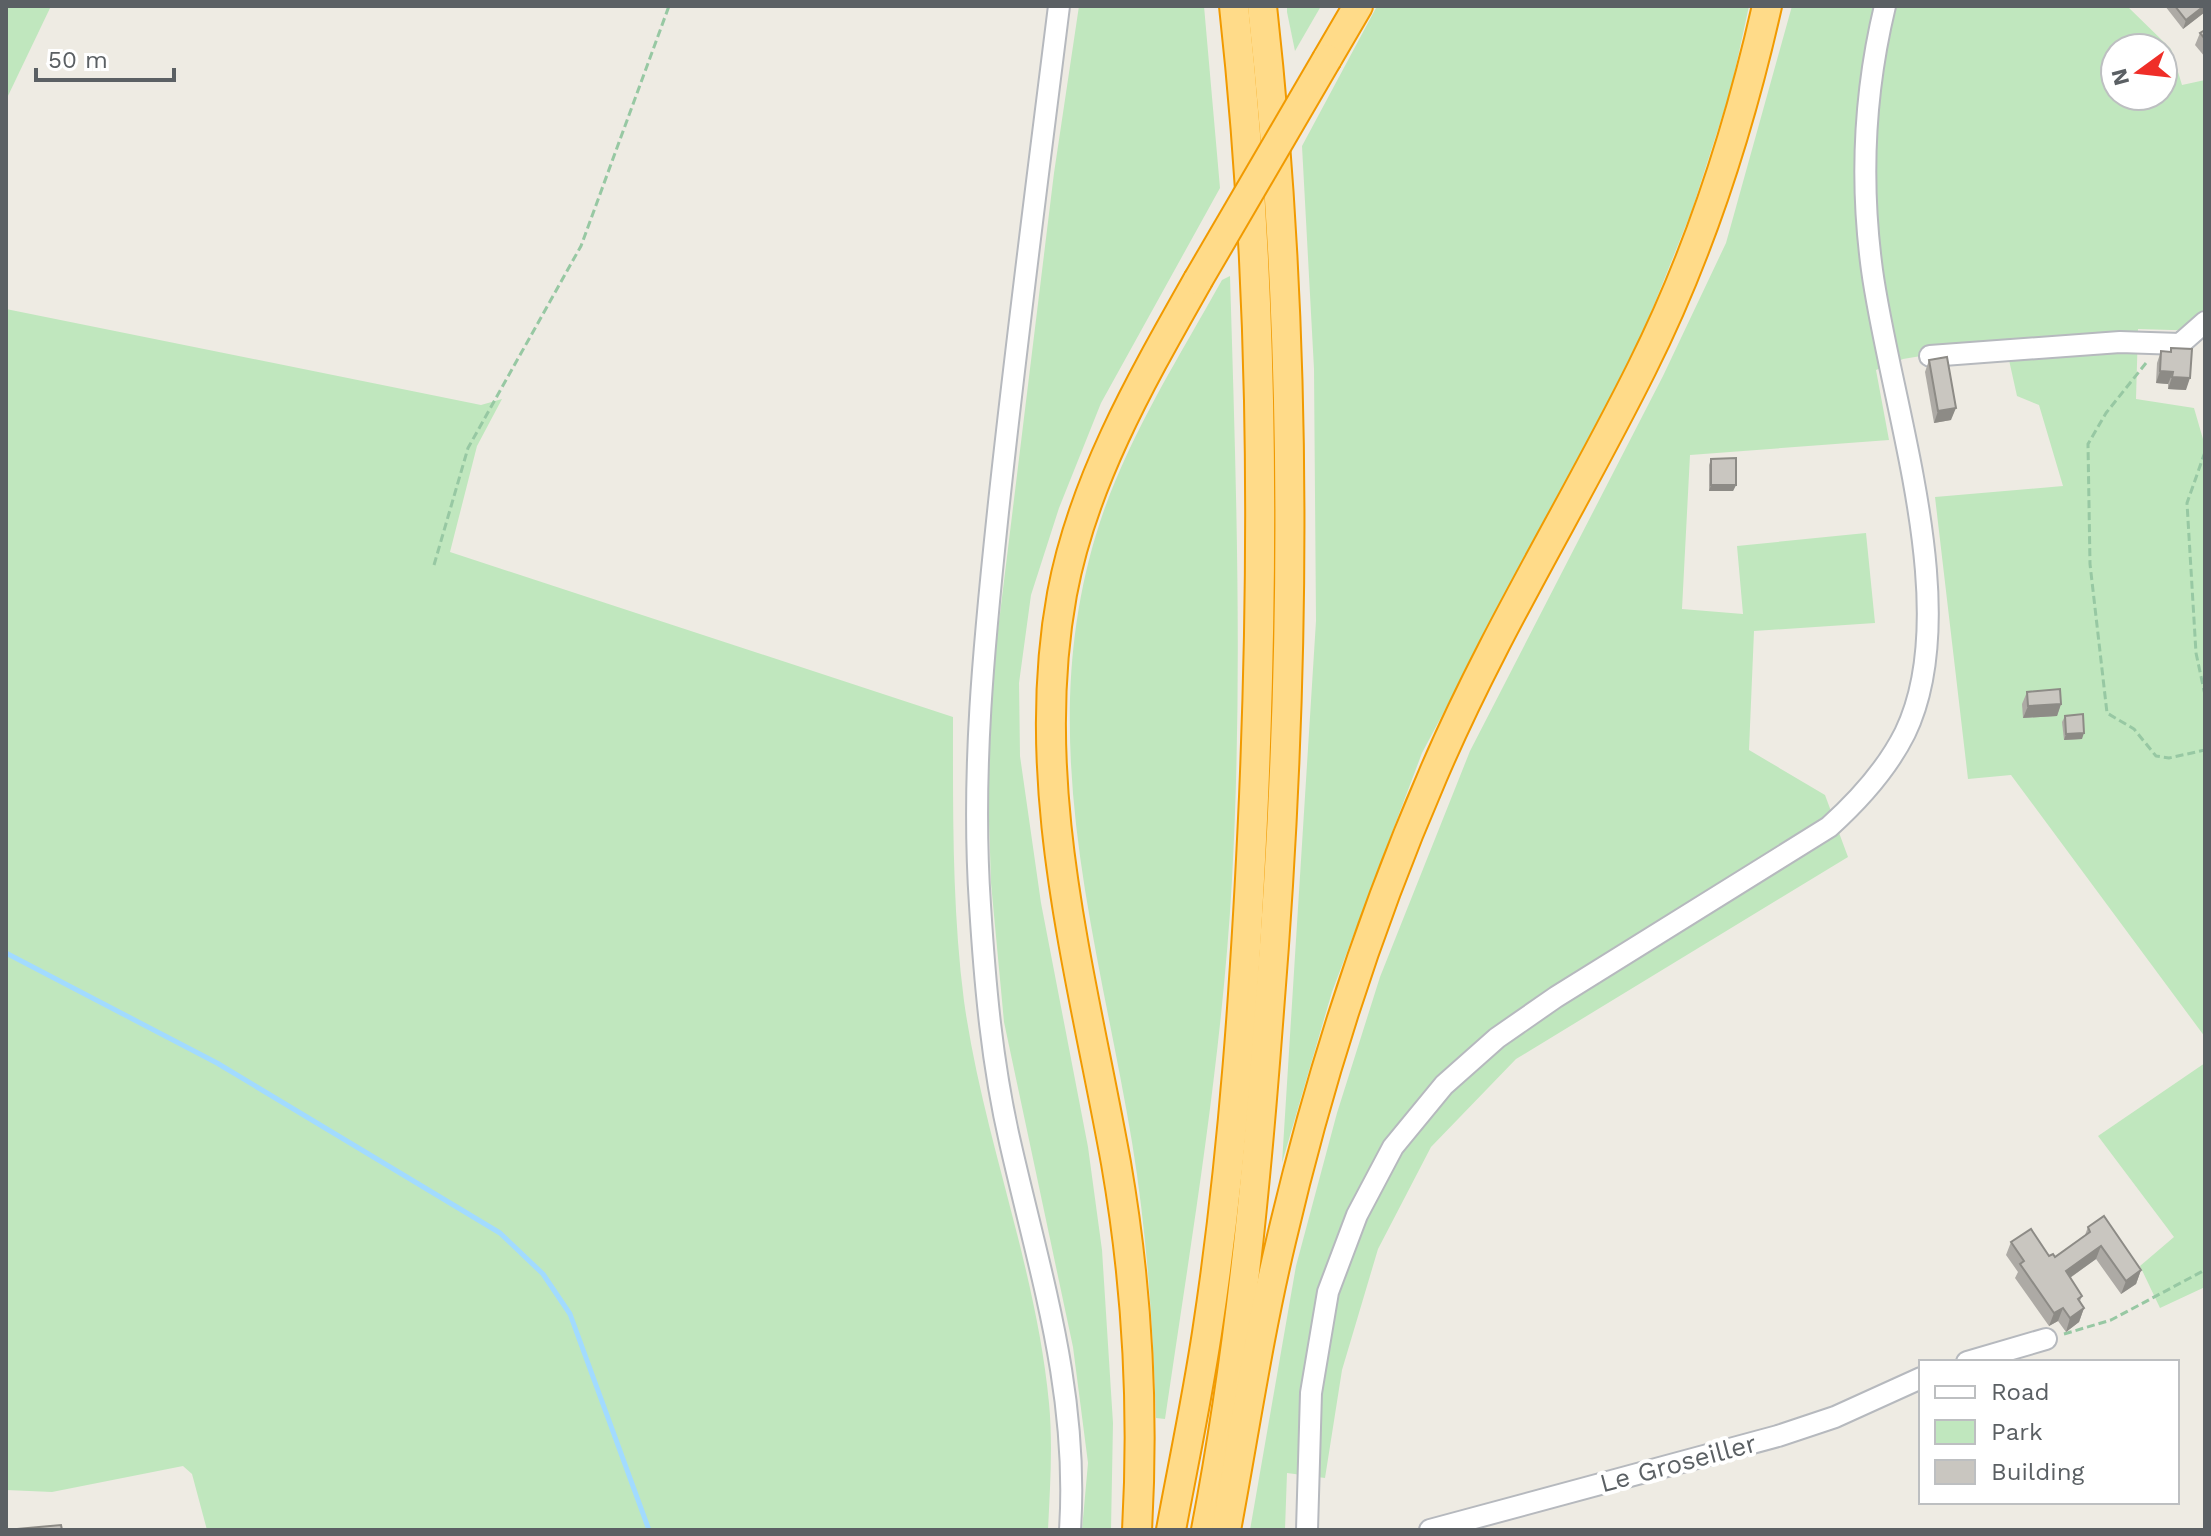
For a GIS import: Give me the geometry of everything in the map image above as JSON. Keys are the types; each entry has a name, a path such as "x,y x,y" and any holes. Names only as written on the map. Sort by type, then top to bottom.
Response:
{"highway":[{"path":"1171,1530 1207,1334 1224,1195 1240,1027 1261,615 1261,451 1250,201 1234,6"},
{"path":"1206,1530 1237,1343 1252,1216 1281,861 1288,617 1286,373 1277,182 1262,6"},
{"path":"1137,1530 1139,1379 1132,1280 1116,1165 1064,883 1052,792 1050,699 1063,591 1085,510 1134,396 1358,6"},
{"path":"1226,1530 1280,1244 1327,1064 1354,982 1404,846 1462,709 1510,612 1620,413 1677,289 1733,137 1767,6"}],"street":[{"path":"1059,6 1006,438 978,703 976,786 989,1029 1010,1141 1048,1289 1065,1390 1070,1530"},
{"path":"1307,1530 1311,1393 1328,1292 1357,1215 1393,1147 1444,1085 1497,1038 1556,997 1829,827 1851,807 1885,764 1905,733 1915,707 1926,658 1928,598 1912,487 1878,311 1867,222 1865,134 1873,53 1885,6"},
{"path":"1930,356 2120,342 2184,342 2205,322"},
{"path":"1974,1360 2046,1339"},
{"name":"Le Groseiller","path":"1430,1530 1778,1436 1835,1417 1919,1379"}],"path":[{"path":"434,565 468,448 581,246 669,6"},
{"path":"2165,343 2106,413 2088,444 2090,564 2107,713 2134,729 2156,756 2169,758 2205,750"},
{"path":"2205,452 2187,503 2196,653 2205,695"},
{"path":"2046,1339 2111,1320 2205,1270"}],"green space":[{"path":"6,6 51,6 6,100"},
{"path":"1079,6 1204,6 1220,188 1101,403 1059,508 1031,595 1019,683 1020,756 1041,903 1088,1147 1102,1250 1113,1423 1111,1530 1082,1530 1088,1463 1073,1347 1004,1022 991,883 988,790 991,687 1054,173"},
{"path":"1287,6 1321,6 1295,51 1287,12"},
{"path":"1377,6 1749,6 1731,89 1692,210 1634,355 1422,753 1332,992 1282,1163 1316,621 1314,369 1302,146"},
{"path":"1792,6 2127,6 2154,32 2099,32 2099,112 2179,112 2179,75 2182,85 2205,80 2205,331 2138,329 2136,399 2194,408 2205,446 2205,1037 2011,775 1968,779 1935,497 2063,486 2039,405 2017,396 2005,342 1903,359 1876,370 1889,440 1690,455 1682,609 1743,614 1737,546 1866,533 1875,623 1754,631 1749,750 1825,795 1848,857 1516,1059 1431,1147 1378,1249 1342,1370 1325,1478 1287,1473 1285,1530 1250,1530 1296,1266 1337,1113 1380,977 1470,751 1663,376 1726,243"},
{"path":"1230,276 1238,653 1232,880 1213,1083 1165,1419 1156,1418 1142,1211 1077,833 1071,756 1071,678 1080,601 1111,490 1171,369 1222,280"},
{"path":"6,309 481,405 502,399 477,446 450,552 953,717 955,895 964,1001 983,1102 1021,1251 1042,1352 1051,1435 1048,1530 207,1530 192,1474 183,1466 52,1492 6,1490"},
{"path":"2205,1063 2205,1287 2160,1308 2140,1266 2174,1237 2098,1136"}],"building":[{"path":"2175,6 2204,6 2186,20"},
{"path":"2171,348 2192,349 2190,378 2172,377 2173,372 2160,371 2161,351 2171,352"},
{"path":"1947,357 1956,408 1938,411 1929,360"},
{"path":"1736,458 1736,485 1711,485 1711,459"},
{"path":"2060,689 2061,704 2028,706 2027,692"},
{"path":"2083,714 2084,733 2066,734 2065,716"},
{"path":"2104,1216 2141,1270 2126,1281 2101,1246 2066,1271 2082,1296 2078,1299 2084,1308 2070,1318 2063,1308 2054,1313 2020,1264 2024,1261 2011,1242 2031,1229 2049,1256 2053,1254 2055,1257 2090,1232 2088,1227"},
{"path":"61,1525 62,1530 6,1530"}],"waterway":[{"path":"6,953 217,1063 500,1233 543,1274 570,1314 649,1530"}]}
